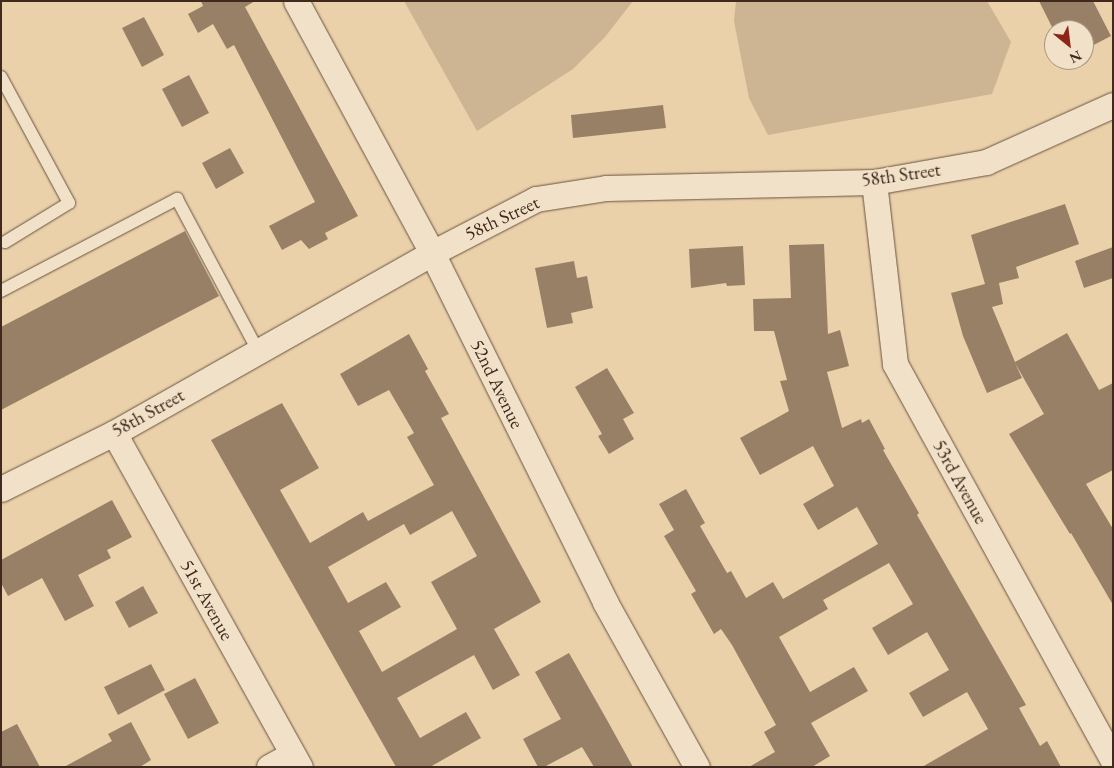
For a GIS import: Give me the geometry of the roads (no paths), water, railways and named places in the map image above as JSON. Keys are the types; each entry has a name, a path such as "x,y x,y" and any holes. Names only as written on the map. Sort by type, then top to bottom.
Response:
{"street":[{"name":"52nd Avenue","path":"296,1 432,253 605,602 697,767"},
{"name":"58th Street","path":"1,489 114,433 432,253 536,199 606,188 874,182 986,162 1113,105"},
{"name":"53rd Avenue","path":"874,182 895,364 1113,760"},
{"name":"51st Avenue","path":"114,433 296,760"},
{"path":"269,767 296,760"}],"lane":[{"path":"1,77 69,204 2,240"},
{"path":"1,291 177,199 258,351"}]}
